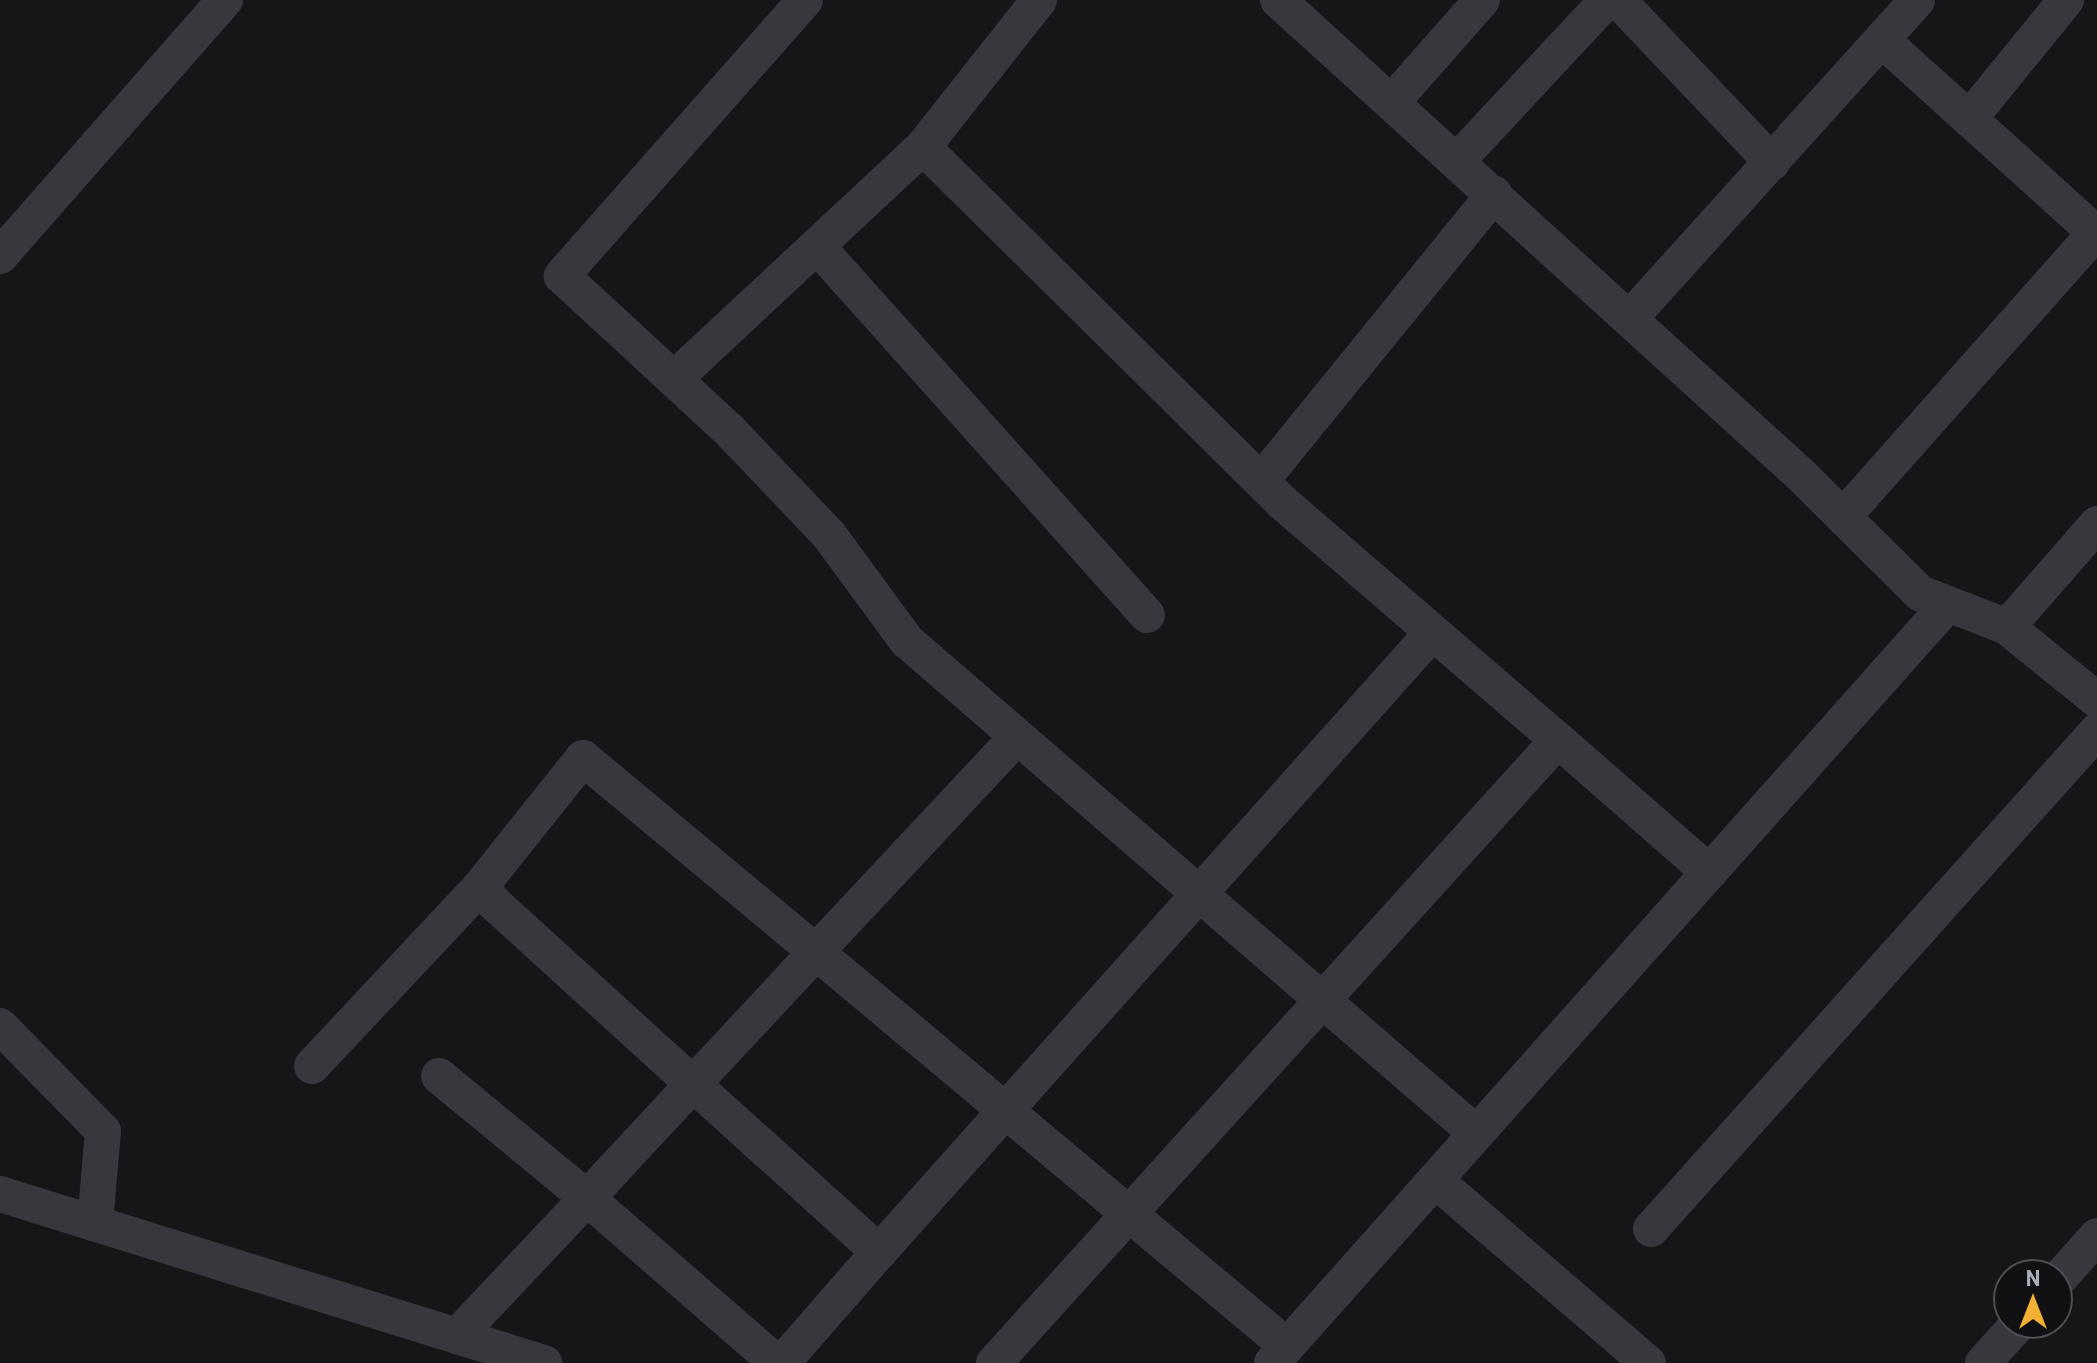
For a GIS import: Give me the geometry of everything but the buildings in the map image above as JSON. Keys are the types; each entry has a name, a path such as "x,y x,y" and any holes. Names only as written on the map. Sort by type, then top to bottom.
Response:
{"street":[{"path":"0,256 225,0"},
{"path":"805,0 562,276 730,431 829,535 907,641 1197,896 1476,1133"},
{"path":"674,379 923,147 1039,0"},
{"path":"1278,0 1630,318 1920,593 2007,627 2097,700"},
{"path":"1392,102 1482,0"},
{"path":"1458,160 1607,0"},
{"path":"1618,0 1772,162"},
{"path":"1630,318 1917,0"},
{"path":"1969,119 2066,0"},
{"path":"1843,517 2096,233 1882,40"},
{"path":"923,147 1261,481 1709,872"},
{"path":"1261,481 1494,194"},
{"path":"817,246 1147,615"},
{"path":"2007,627 2097,524"},
{"path":"312,1066 481,886 583,758 1129,1214 1280,1354 1948,604"},
{"path":"439,1076 780,1363 1433,632"},
{"path":"1651,1229 2097,731"},
{"path":"457,1336 1017,737"},
{"path":"994,1363 1558,740"},
{"path":"481,886 494,903 879,1252"},
{"path":"0,1026 103,1131 95,1224"},
{"path":"1435,1180 1648,1363"},
{"path":"0,1194 544,1363"},
{"path":"2073,1263 2097,1236"},
{"path":"1983,1363 2005,1339"}]}
